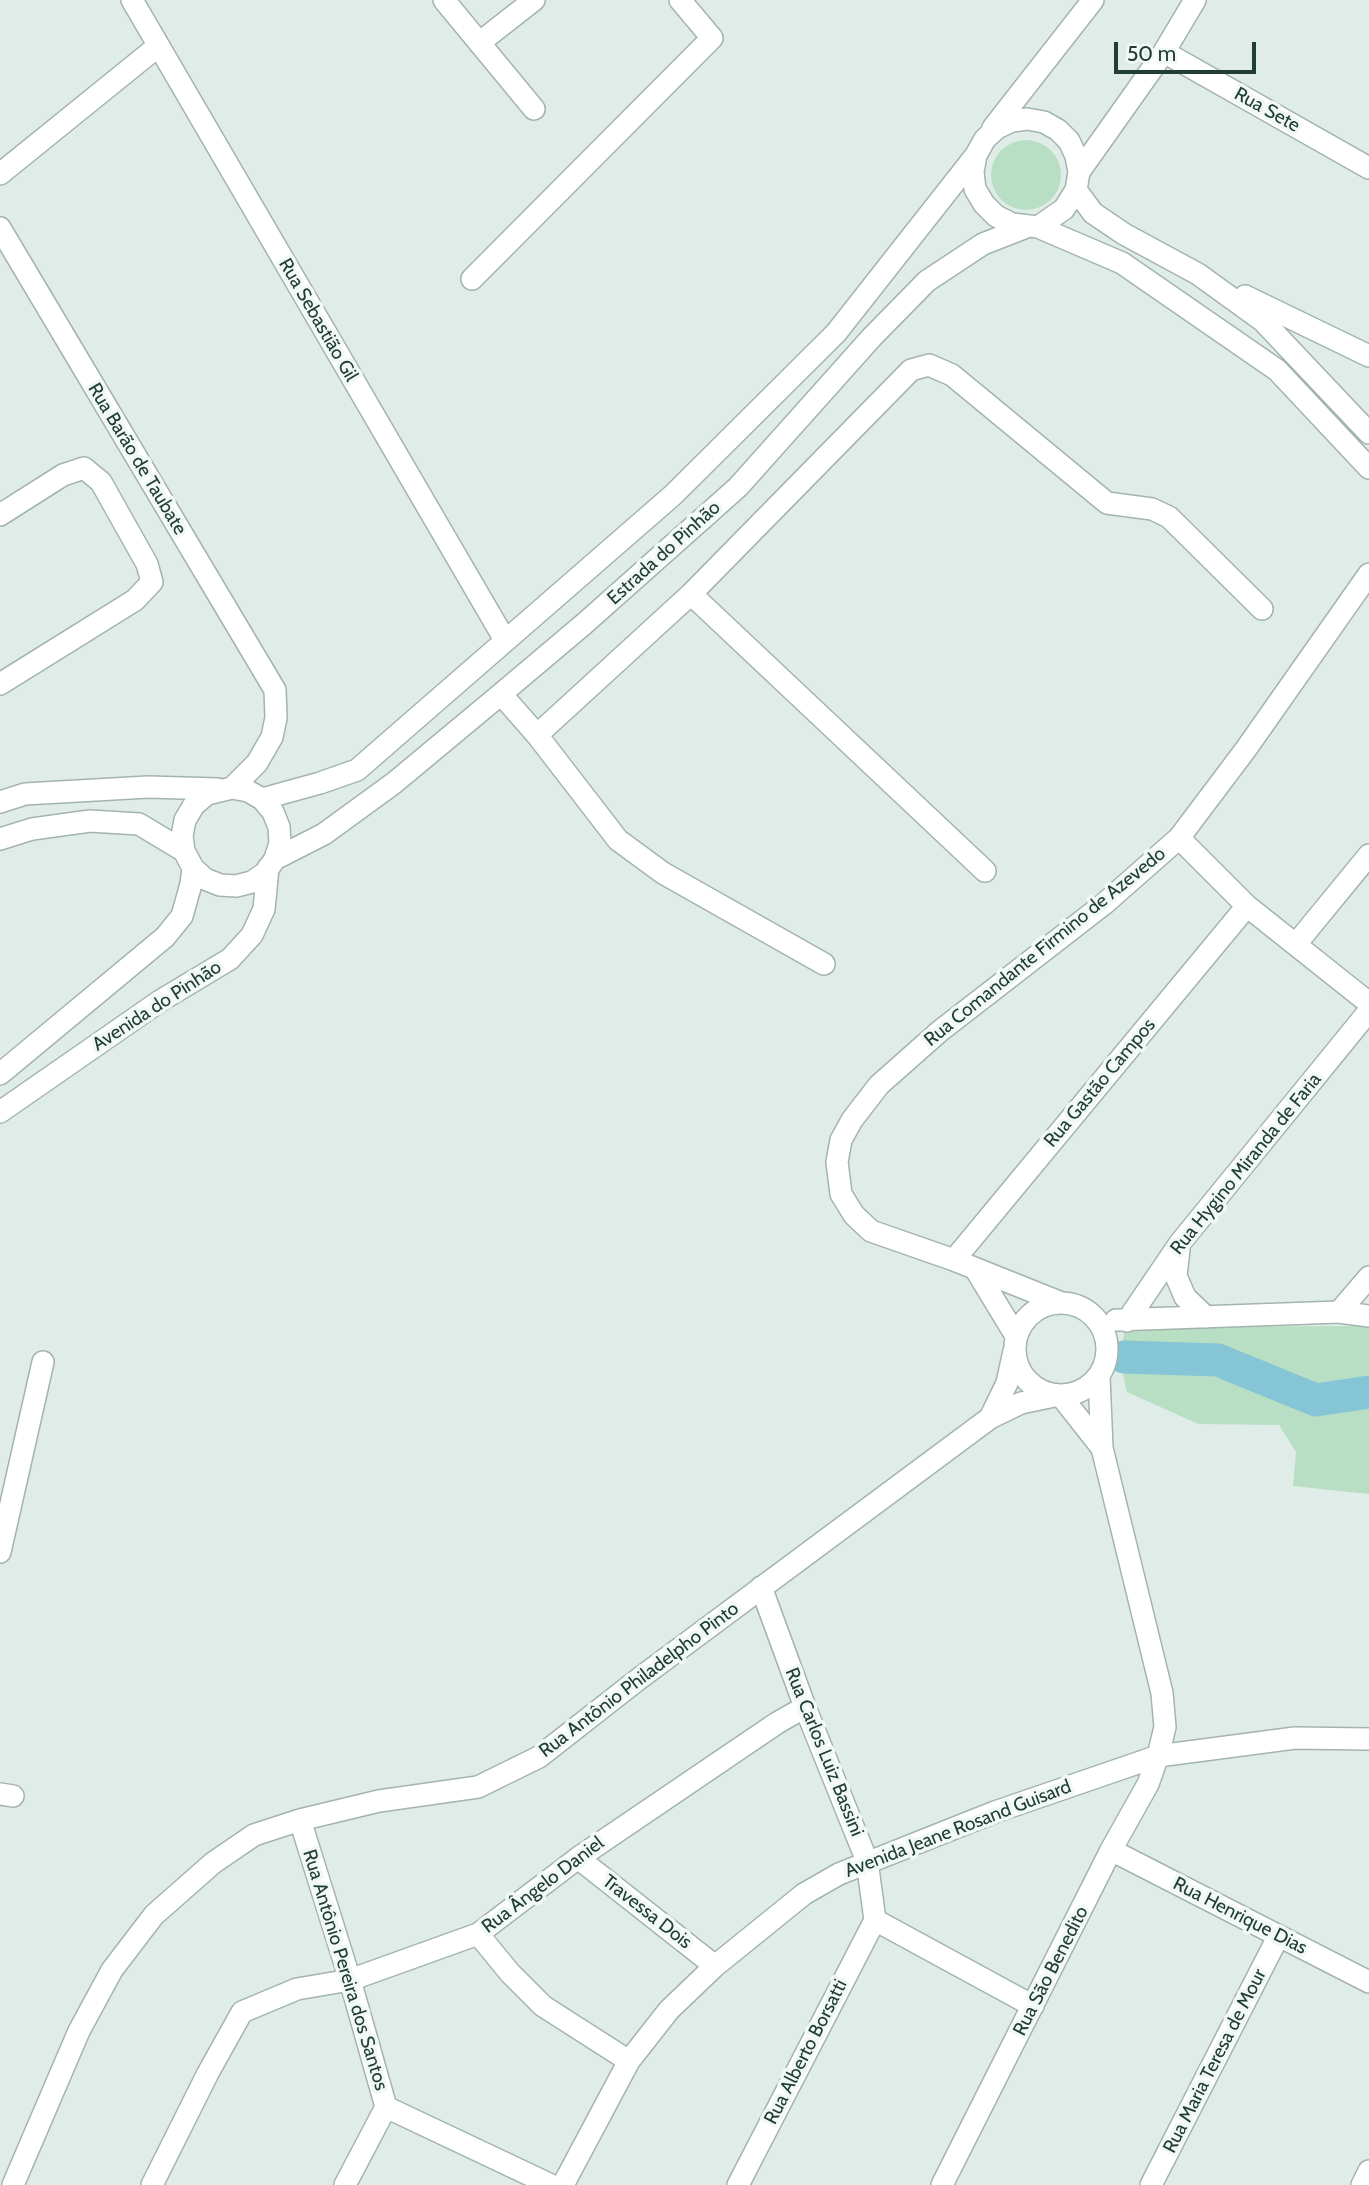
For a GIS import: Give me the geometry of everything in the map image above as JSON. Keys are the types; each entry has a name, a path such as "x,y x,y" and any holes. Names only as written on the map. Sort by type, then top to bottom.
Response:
{"street":[{"name":"Rua Sebastião Gil","path":"132,0 505,640"},
{"path":"443,0 534,109"},
{"path":"480,43 534,0"},
{"path":"472,279 712,38 680,0"},
{"name":"Estrada do Pinhão","path":"262,799 357,770 673,495 836,332 1093,0"},
{"path":"1033,227 1064,209 1077,181 1164,52 1195,0"},
{"path":"0,174 158,47"},
{"name":"Rua Sete","path":"1164,52 1369,168"},
{"path":"1369,356 1198,274 1124,234 1093,213 1077,181 1076,156 1069,141 1058,130 1044,122 1027,119 1012,121 997,128 980,147 973,172 975,189 984,204 996,216 1012,224 1033,227 1122,263 1214,324 1277,370 1369,468"},
{"name":"Estrada do Pinhão","path":"272,864 324,834 384,790 584,624 738,487 872,337 927,281 983,244 1033,227"},
{"name":"Rua Barão de Taubate","path":"0,228 275,690 276,718 272,737 257,763 228,788"},
{"path":"1198,274 1263,321 1369,433"},
{"path":"537,735 691,594 911,370 929,365 952,375 1107,503 1152,509 1169,517 1262,608"},
{"path":"0,515 63,475 84,468 101,482 148,564 152,582 135,600 0,684"},
{"name":"Rua Comandante Firmino de Azevedo","path":"1059,1302 954,1260 871,1231 854,1216 841,1194 837,1162 841,1140 852,1120 889,1076 940,1031 1104,904 1179,838 1246,749 1369,574"},
{"path":"691,594 985,871"},
{"path":"501,694 537,735 618,840 663,873 824,964"},
{"path":"0,802 25,794 148,787 228,788 248,791 262,799 273,812 279,827 279,844 272,864 252,882 236,886 220,885 205,879 189,860 139,824 90,821 32,830 0,839"},
{"path":"0,1074 164,937 182,916 191,884 189,860 182,836 185,820 194,805 207,794 228,788"},
{"path":"1179,838 1247,906 1369,1003"},
{"path":"1296,944 1369,855"},
{"name":"Avenida do Pinhão","path":"0,1112 160,1001 230,959 252,935 264,908 272,864"},
{"name":"Rua Gastão Campos","path":"954,1260 1247,906"},
{"name":"Rua Hygino Miranda de Faria","path":"1127,1321 1180,1243 1369,1011"},
{"path":"1180,1243 1176,1276 1185,1297 1206,1317"},
{"path":"976,1270 1015,1343 1016,1363 1022,1375 1030,1385 1058,1396 1102,1448"},
{"path":"1339,1312 1369,1277"},
{"path":"990,1418 1007,1383 1015,1343 1023,1323 1032,1312 1059,1302 1085,1309 1095,1317 1104,1331 1107,1346 1106,1362 1099,1376 1079,1392 1058,1396"},
{"path":"1095,1317 1127,1321 1339,1312 1369,1315"},
{"path":"0,1552 43,1362"},
{"path":"1099,1376 1102,1448"},
{"name":"Rua Antônio Philadelpho Pinto","path":"13,2185 79,2031 112,1970 154,1916 213,1863 254,1835 300,1820 379,1801 478,1787 539,1757 761,1587 990,1418 1021,1403 1058,1396"},
{"name":"Rua São Benedito","path":"942,2185 1111,1850 1148,1784 1165,1727 1162,1693 1102,1448"},
{"name":"Rua Carlos Luiz Bassini","path":"761,1587 805,1707 867,1861 875,1920"},
{"name":"Rua Ângelo Daniel","path":"152,2185 242,2012 297,1989 350,1980 478,1934 578,1857 766,1730 805,1707"},
{"name":"Avenida Jeane Rosand Guisard","path":"563,2185 629,2061 670,2010 715,1966 804,1894 867,1861 995,1812 1158,1756 1295,1738 1369,1739"},
{"name":"Rua Antônio Pereira dos Santos","path":"300,1820 386,2107 551,2185"},
{"name":"Rua Henrique Dias","path":"1111,1850 1369,1982"},
{"name":"Travessa Dois","path":"578,1857 715,1966"},
{"path":"875,1920 1033,2006"},
{"name":"Rua Alberto Borsatti","path":"738,2185 875,1920"},
{"path":"478,1934 543,2007 629,2061"},
{"name":"Rua Maria Teresa de Mour","path":"1151,2185 1278,1937"},
{"path":"345,2185 386,2107"},
{"path":"1362,2185 1369,2171"}],"green space":[{"path":"1033,140 1046,146 1055,155 1059,161 1059,189 1051,200 1040,208 1019,210 1001,200 993,189 991,168 1001,150 1012,142"},
{"path":"1369,1326 1369,1494 1293,1486 1296,1452 1279,1425 1198,1424 1127,1392 1120,1360 1125,1327"}],"waterway":[{"path":"1124,1357 1218,1360 1316,1400 1369,1392"}]}
